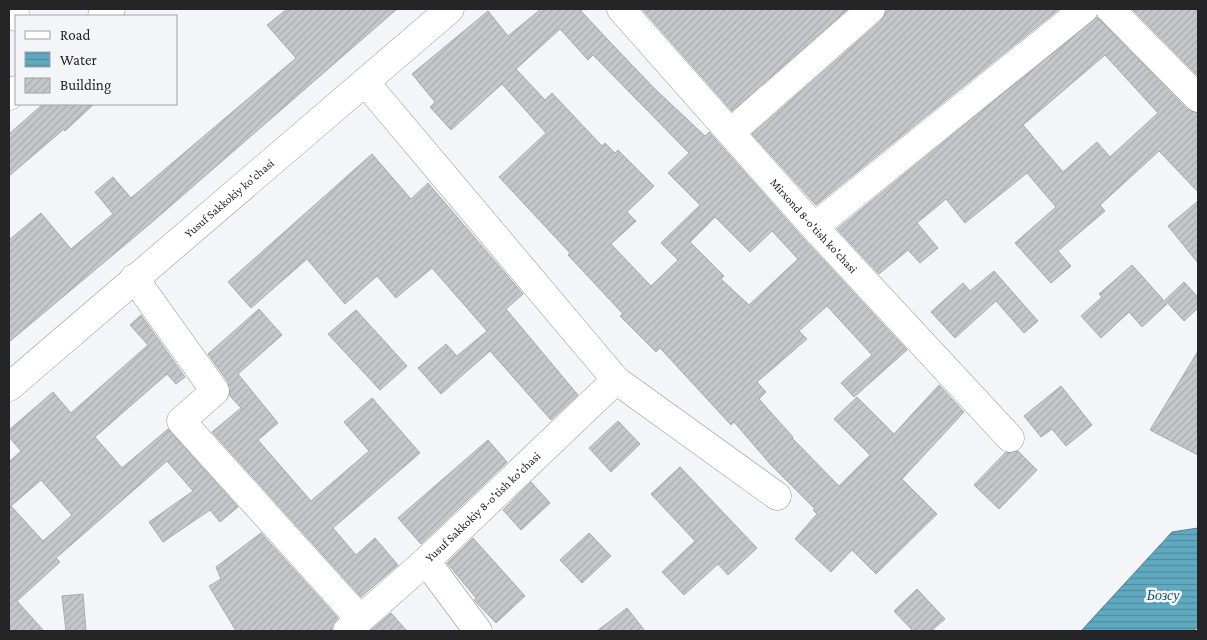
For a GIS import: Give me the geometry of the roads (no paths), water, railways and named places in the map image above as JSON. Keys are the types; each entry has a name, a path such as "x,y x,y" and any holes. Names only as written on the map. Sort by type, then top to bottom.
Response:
{"street":[{"name":"Yusuf Sakkokiy ko'chasi","path":"9,387 450,9"},
{"name":"Mirxond 8-o'tish ko'chasi","path":"621,9 732,132 814,227 1010,438"},
{"path":"732,132 871,9"},
{"path":"814,227 1084,9"},
{"path":"1110,9 1198,98"},
{"path":"365,82 616,380 777,496"},
{"path":"134,278 215,391 181,421 353,625"},
{"name":"Yusuf Sakkokiy 8-o'tish ko'chasi","path":"353,625 426,561 616,380"},
{"path":"426,561 478,631"}],"water":[{"name":"Бозсу","path":"1198,528 1198,627 1193,631 1081,631 1172,532"}]}
